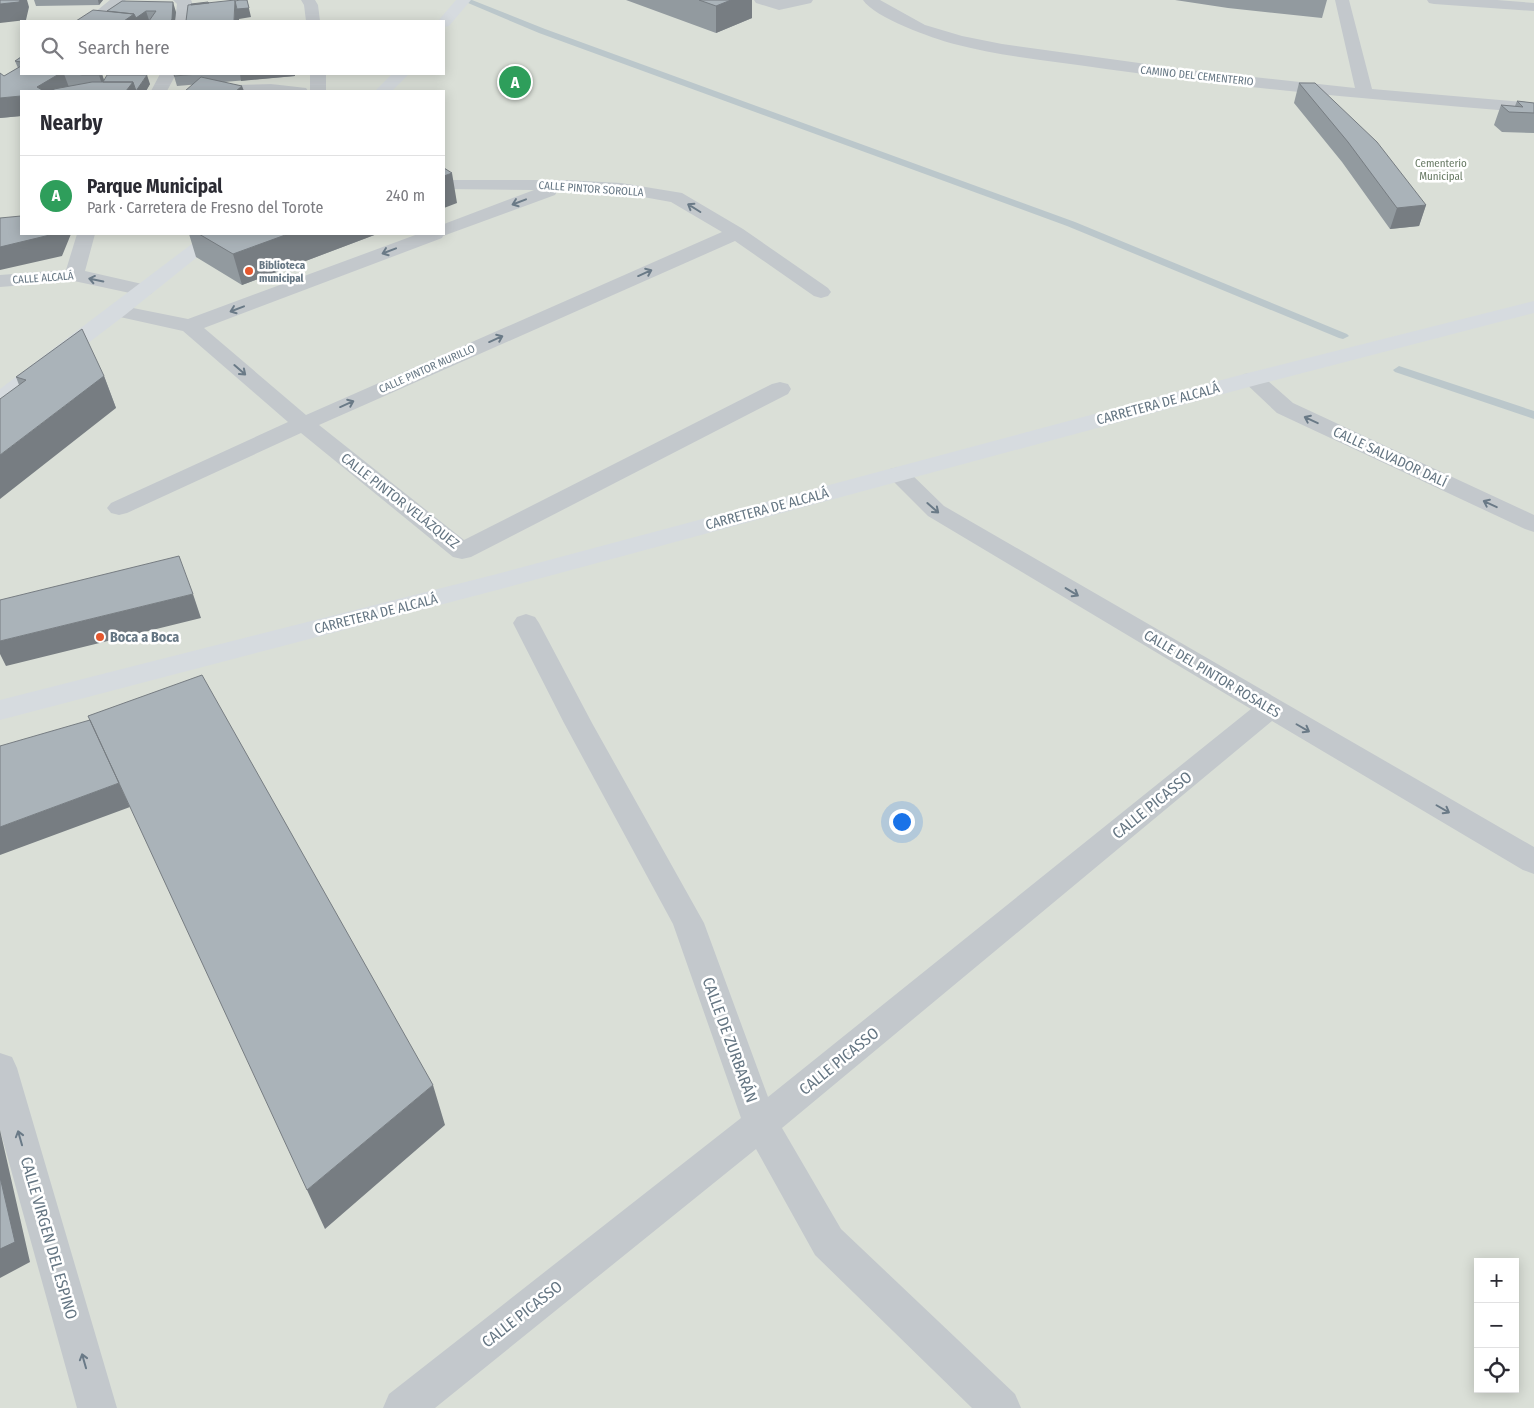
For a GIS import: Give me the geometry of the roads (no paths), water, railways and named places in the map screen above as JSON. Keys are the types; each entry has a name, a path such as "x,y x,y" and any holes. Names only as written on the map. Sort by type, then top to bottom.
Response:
{"street":[{"path":"92,20 119,0"},
{"path":"180,0 185,2 182,20"},
{"path":"308,0 314,20"},
{"path":"448,18 464,0"},
{"path":"761,0 779,6 806,0"},
{"name":"CAMINO DEL CEMENTERIO","path":"870,0 888,12 921,28 966,41 1149,71 1365,94 1534,108"},
{"path":"1342,0 1365,94"},
{"path":"1434,0 1534,7"},
{"path":"160,90 167,75"},
{"path":"318,75 318,90"},
{"path":"384,90 400,75"},
{"path":"236,90 286,90"},
{"name":"CALLE PINTOR SOROLLA","path":"452,185 564,185 621,188 676,196 736,233 821,292"},
{"path":"445,230 564,185"},
{"name":"CALLE PINTOR MURILLO","path":"119,508 302,424 736,233"},
{"path":"74,275 86,235"},
{"path":"0,399 216,235"},
{"path":"190,326 432,235"},
{"name":"CALLE ALCALÁ","path":"0,281 74,275 144,290"},
{"name":"CARRETERA DE ALCALÁ","path":"0,710 497,582 1252,379 1534,307"},
{"name":"CALLE PINTOR VELÁZQUEZ","path":"118,311 190,326 302,424 462,551 780,389"},
{"name":"CALLE SALVADOR DALÍ","path":"1252,379 1286,408 1534,524"},
{"name":"CALLE DEL PINTOR ROSALES","path":"898,474 936,511 1534,862"},
{"name":"CALLE DE ZURBARÁN","path":"526,623 578,723 688,923 761,1124 828,1242 1002,1408"},
{"name":"CALLE PICASSO","path":"403,1408 761,1124 1270,708"},
{"name":"CALLE VIRGEN DEL ESPINO","path":"0,1068 97,1408"}],"waterway":[{"path":"465,0 542,31 1071,224 1343,336"},
{"path":"1399,370 1534,415"}],"place":[{"name":"Parque Municipal","path":"515,82"},
{"name":"Biblioteca municipal","path":"249,271"},
{"name":"Boca a Boca","path":"100,637"}],"park label":[{"name":"Cementerio Municipal","path":"1441,169"}]}
